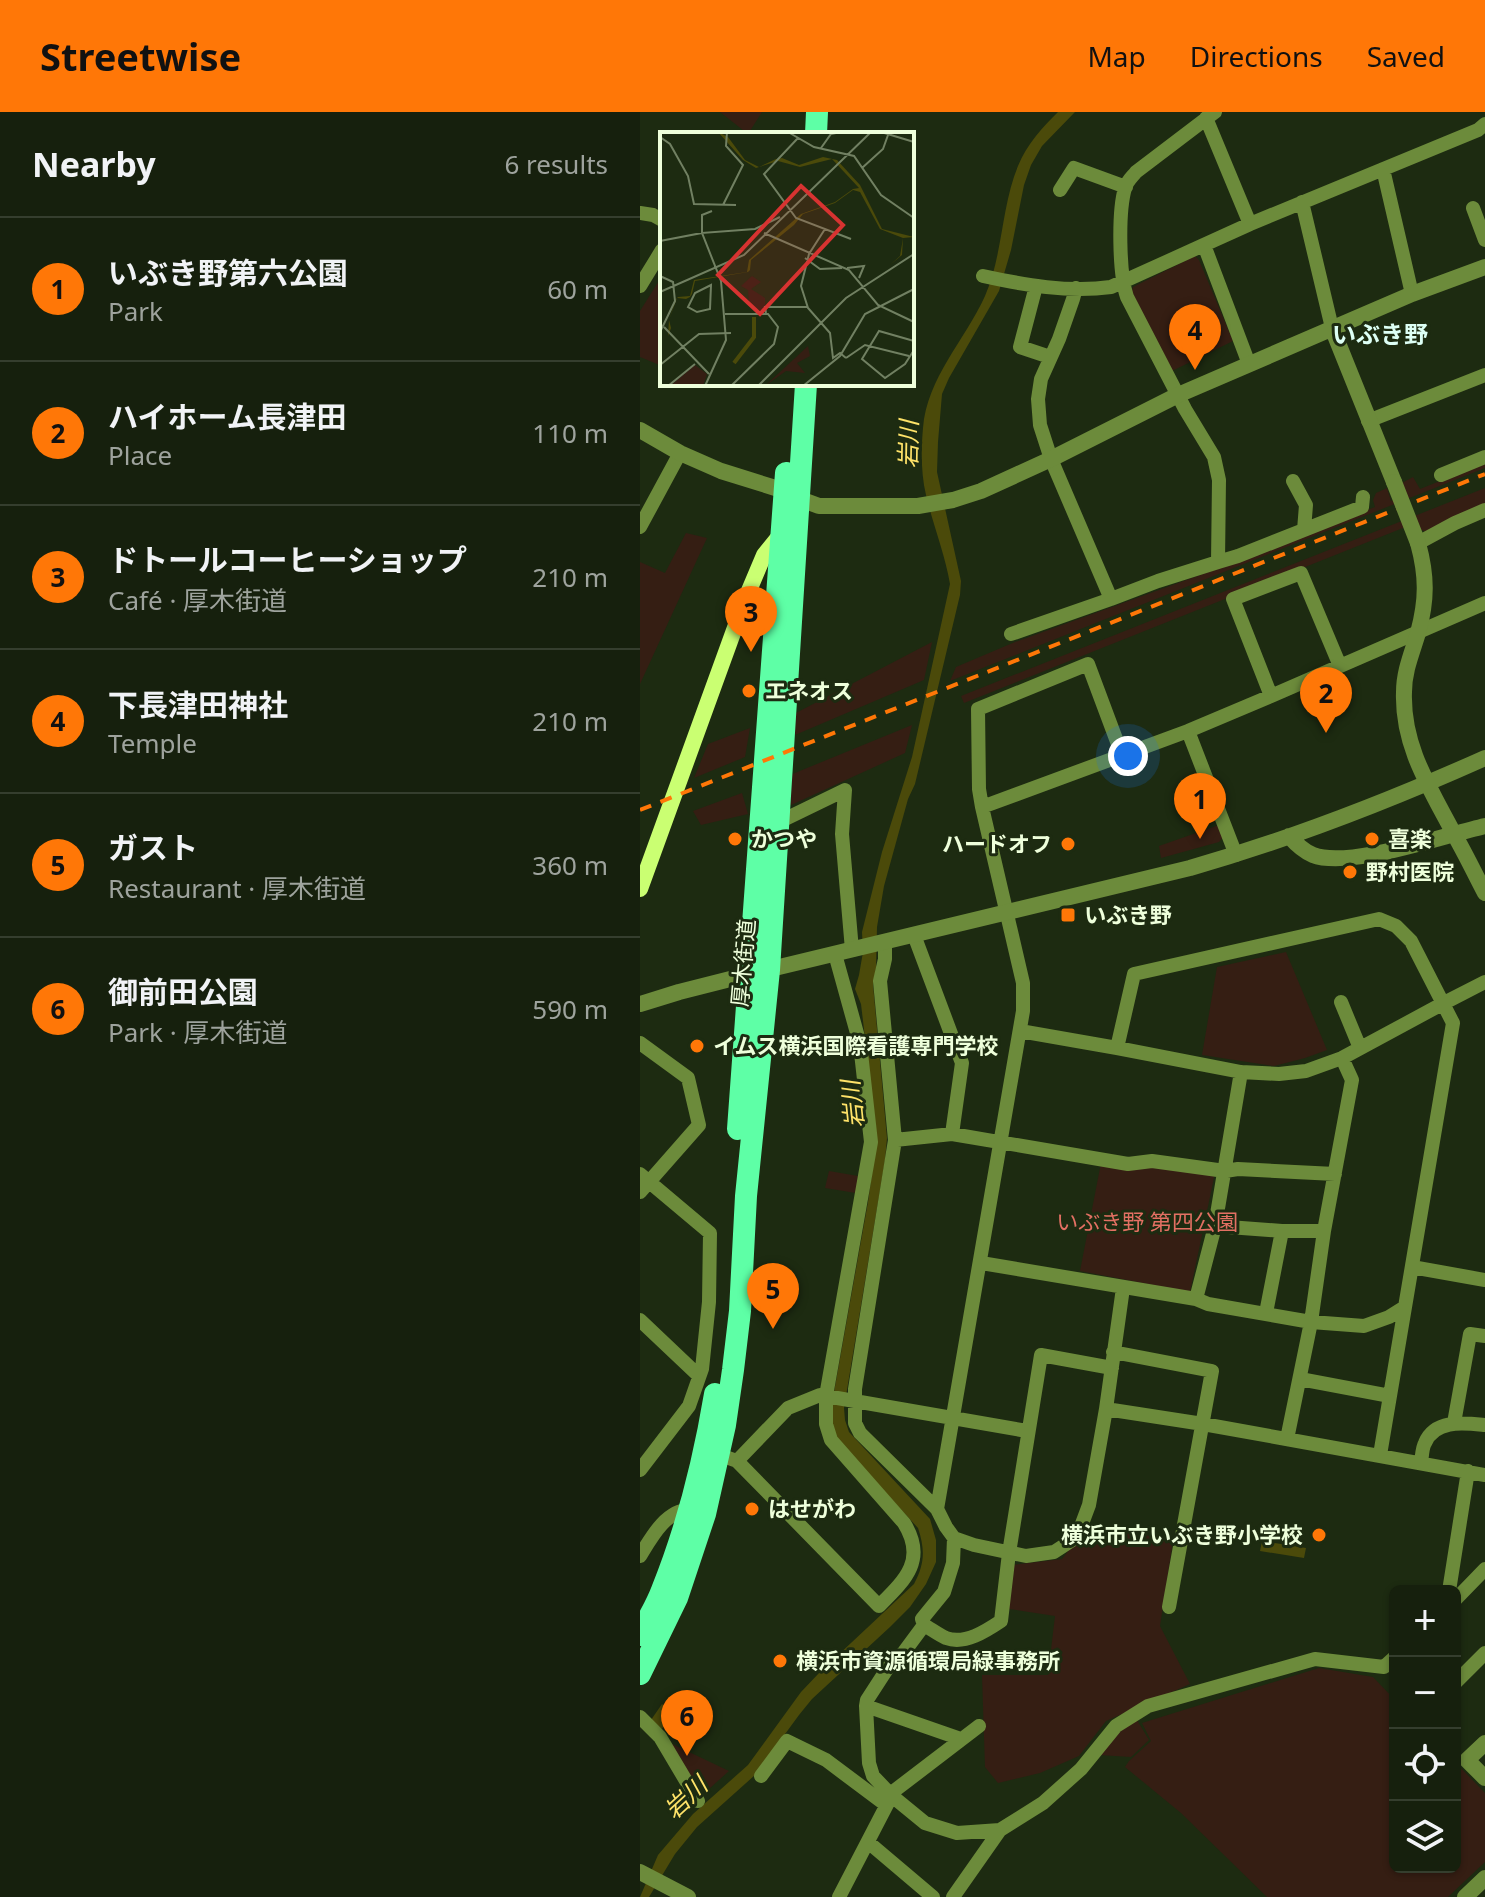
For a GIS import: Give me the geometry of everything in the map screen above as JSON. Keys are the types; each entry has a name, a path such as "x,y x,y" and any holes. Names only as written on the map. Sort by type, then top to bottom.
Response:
{"highway":[{"path":"816,132 817,112"},
{"name":"厚木街道","path":"640,1635 661,1592 689,1510 710,1423 719,1362 779,822 793,495 791,386"},
{"name":"厚木街道","path":"640,1674 682,1585 705,1514 728,1458 729,1398 740,1311 760,972 781,534 793,495 806,386"}],"main road":[{"path":"640,889 745,600 764,555 781,534"}],"street":[{"path":"1479,112 1485,117"},
{"path":"1218,562 1219,480 1214,457 1178,395 1122,282 1123,200 1126,187 1136,172 1210,115 1250,224"},
{"path":"984,276 1036,286 1087,290 1111,287 1250,224 1478,130 1485,124"},
{"path":"1060,190 1074,168 1126,187"},
{"path":"1383,169 1412,294"},
{"path":"1302,202 1332,328 1418,543 1424,568 1426,589 1404,691 1404,714 1414,757 1485,893"},
{"path":"1473,208 1485,240"},
{"path":"640,213 660,219"},
{"path":"1204,245 1249,364"},
{"path":"640,286 660,253"},
{"path":"640,430 680,453 721,471 819,506 920,505 953,500 981,491 1051,459 1178,395 1412,294 1485,267"},
{"path":"1036,286 1020,347 1050,357"},
{"path":"1076,288 1041,379 1038,399 1040,425 1051,459 1111,599"},
{"path":"1368,421 1485,375"},
{"path":"640,527 680,453"},
{"path":"1441,475 1485,457"},
{"path":"1293,481 1306,505 1304,530"},
{"path":"1011,634 1238,556 1362,507 1363,497"},
{"path":"1418,543 1485,510"},
{"path":"1271,696 1233,599 1301,573 1340,666"},
{"path":"982,807 1188,731 1485,603"},
{"path":"937,1509 1023,1011 1023,983 979,789 978,709 1088,664 1122,755"},
{"path":"1188,731 1236,855"},
{"path":"640,1004 1236,855 1426,785 1485,758"},
{"path":"779,822 845,790 842,834 854,950"},
{"path":"1289,836 1300,849 1315,856 1355,857 1485,826"},
{"path":"1117,1048 1134,974 1379,919 1396,926 1411,941 1453,1023 1380,1455"},
{"path":"914,935 962,1063 952,1134"},
{"path":"884,942 885,959 880,981 895,1140 852,1401 855,1423 860,1433 937,1509 954,1538 1026,1556 1054,1552 1077,1537 1089,1505 1123,1288"},
{"path":"835,954 860,1044 871,1142 827,1396 826,1424 831,1440 909,1532 912,1564 905,1580 879,1606 728,1458 788,1408 820,1395 827,1396 952,1419 1027,1431"},
{"path":"1020,1031 1241,1072 1279,1074 1306,1071 1342,1058 1485,982"},
{"path":"1341,1002 1360,1048"},
{"path":"640,1043 688,1078 699,1125 643,1182 710,1233 709,1302 702,1369 689,1406 640,1470"},
{"path":"1287,1439 1311,1322 1352,1080 1342,1058"},
{"path":"1196,1299 1215,1226 1241,1072"},
{"path":"895,1140 952,1134 1128,1164 1152,1161 1225,1171 1335,1174"},
{"path":"1215,1226 1324,1231"},
{"path":"1266,1313 1282,1231"},
{"path":"981,1263 1196,1299 1208,1304 1311,1322 1364,1326 1405,1307"},
{"path":"1412,1267 1485,1280"},
{"path":"640,1320 699,1376"},
{"path":"1454,1423 1470,1334 1485,1336"},
{"path":"1113,1352 1212,1371 1169,1607"},
{"path":"954,1538 953,1563 944,1592 922,1619 924,1625 948,1639 956,1640 985,1632 1001,1621 1027,1431 1041,1355 1112,1368"},
{"path":"1300,1379 1390,1396"},
{"path":"1106,1409 1485,1475"},
{"path":"1421,1463 1425,1443 1435,1429 1454,1423 1485,1425"},
{"path":"1450,1585 1468,1471"},
{"path":"640,1556 663,1523 680,1510 689,1510"},
{"path":"1461,1594 1485,1569"},
{"path":"889,1800 873,1776 869,1763 867,1700 889,1666 924,1625"},
{"path":"1461,1677 1485,1653"},
{"path":"953,1897 1000,1830 1043,1803 1081,1769 1116,1726 1148,1706 1315,1659 1389,1662"},
{"path":"866,1706 961,1739"},
{"path":"640,1717 660,1737 698,1801"},
{"path":"839,1897 894,1791 979,1726"},
{"path":"761,1776 787,1741 826,1760 925,1823 957,1833 1000,1830"},
{"path":"1485,1743 1467,1760 1485,1778"},
{"path":"868,1842 933,1897"},
{"path":"641,1872 688,1897"},
{"path":"1465,1897 1485,1878"}],"green space":[{"path":"720,112 762,112 749,132"},
{"path":"1195,256 1233,341 1172,371 1131,294 1133,287"},
{"path":"660,279 660,365 640,357 640,311"},
{"path":"1485,463 1485,468 950,681 956,667 1015,642 1214,570 1375,507 1373,500 1376,493 1387,488 1391,501 1407,494 1402,483 1413,477 1420,489"},
{"path":"1485,488 1485,507 1427,532 1421,530 1418,522 964,703 961,696"},
{"path":"686,533 707,538 640,684 640,562 665,573"},
{"path":"932,642 924,680 795,735 794,714"},
{"path":"912,725 905,753 789,806 790,775"},
{"path":"750,728 745,757 694,778 708,744"},
{"path":"742,793 748,814 701,825 693,811"},
{"path":"1219,825 1224,836 1219,842 1161,858 1159,846"},
{"path":"1286,952 1327,1050 1274,1066 1202,1055 1217,967"},
{"name":"いぶき野 第四公園","path":"1101,1163 1153,1164 1215,1173 1190,1292 1080,1271"},
{"path":"829,1171 858,1176 856,1193 825,1188"},
{"path":"1090,1523 1173,1541 1160,1626 1190,1684 1106,1721 1079,1756 1040,1773 998,1783 985,1767 982,1675 1048,1675 1055,1616 1009,1609 1012,1565 1062,1559"},
{"path":"1319,1668 1373,1677 1389,1694 1389,1873 1461,1873 1461,1768 1485,1793 1485,1862 1448,1897 1267,1897 1181,1813 1125,1767 1151,1741 1142,1723"},
{"path":"1137,1720 1149,1740 1131,1757 1099,1755 1118,1733"},
{"path":"668,1742 729,1771 700,1797"}],"shaded area":[{"path":"1058,112 1075,112 1042,146 1031,165 999,291 942,394 937,472 961,581 960,595 915,784 884,886 877,927 873,985 887,1138 844,1408 845,1420 849,1432 930,1519 936,1540 936,1562 910,1607 812,1699 755,1775 697,1827 675,1854 649,1897 640,1897 658,1855 693,1814 748,1765 801,1692 914,1584 922,1563 923,1550 918,1528 838,1441 830,1424 877,1138 861,1004 855,989 863,952 862,932 882,852 912,757 950,584 923,479 922,445 926,410 939,376 985,296 1018,166 1030,143"},
{"path":"1262,1541 1306,1548 1304,1558 1260,1551"},
{"path":"662,1704 672,1711 662,1729 651,1720"}],"railway":[{"path":"640,810 1485,474"}],"place":[{"name":"下長津田神社","path":"1195,370"},
{"name":"ドトールコーヒーショップ","path":"751,652"},
{"name":"エネオス","path":"749,691"},
{"name":"ハイホーム長津田","path":"1326,733"},
{"name":"かつや","path":"735,839"},
{"name":"いぶき野第六公園","path":"1200,839"},
{"name":"喜楽","path":"1372,839"},
{"name":"ハードオフ","path":"1068,844"},
{"name":"野村医院","path":"1350,872"},
{"name":"いぶき野","path":"1068,915"},
{"name":"イムス横浜国際看護専門学校","path":"697,1046"},
{"name":"ガスト","path":"773,1329"},
{"name":"はせがわ","path":"752,1509"},
{"name":"横浜市立いぶき野小学校","path":"1319,1535"},
{"name":"横浜市資源循環局緑事務所","path":"780,1661"},
{"name":"御前田公園","path":"687,1756"}],"district":[{"name":"いぶき野","path":"1380,335"}],"water label":[{"name":"岩川","path":"909,444"},
{"name":"岩川","path":"853,1104"},
{"name":"岩川","path":"686,1798"}]}
